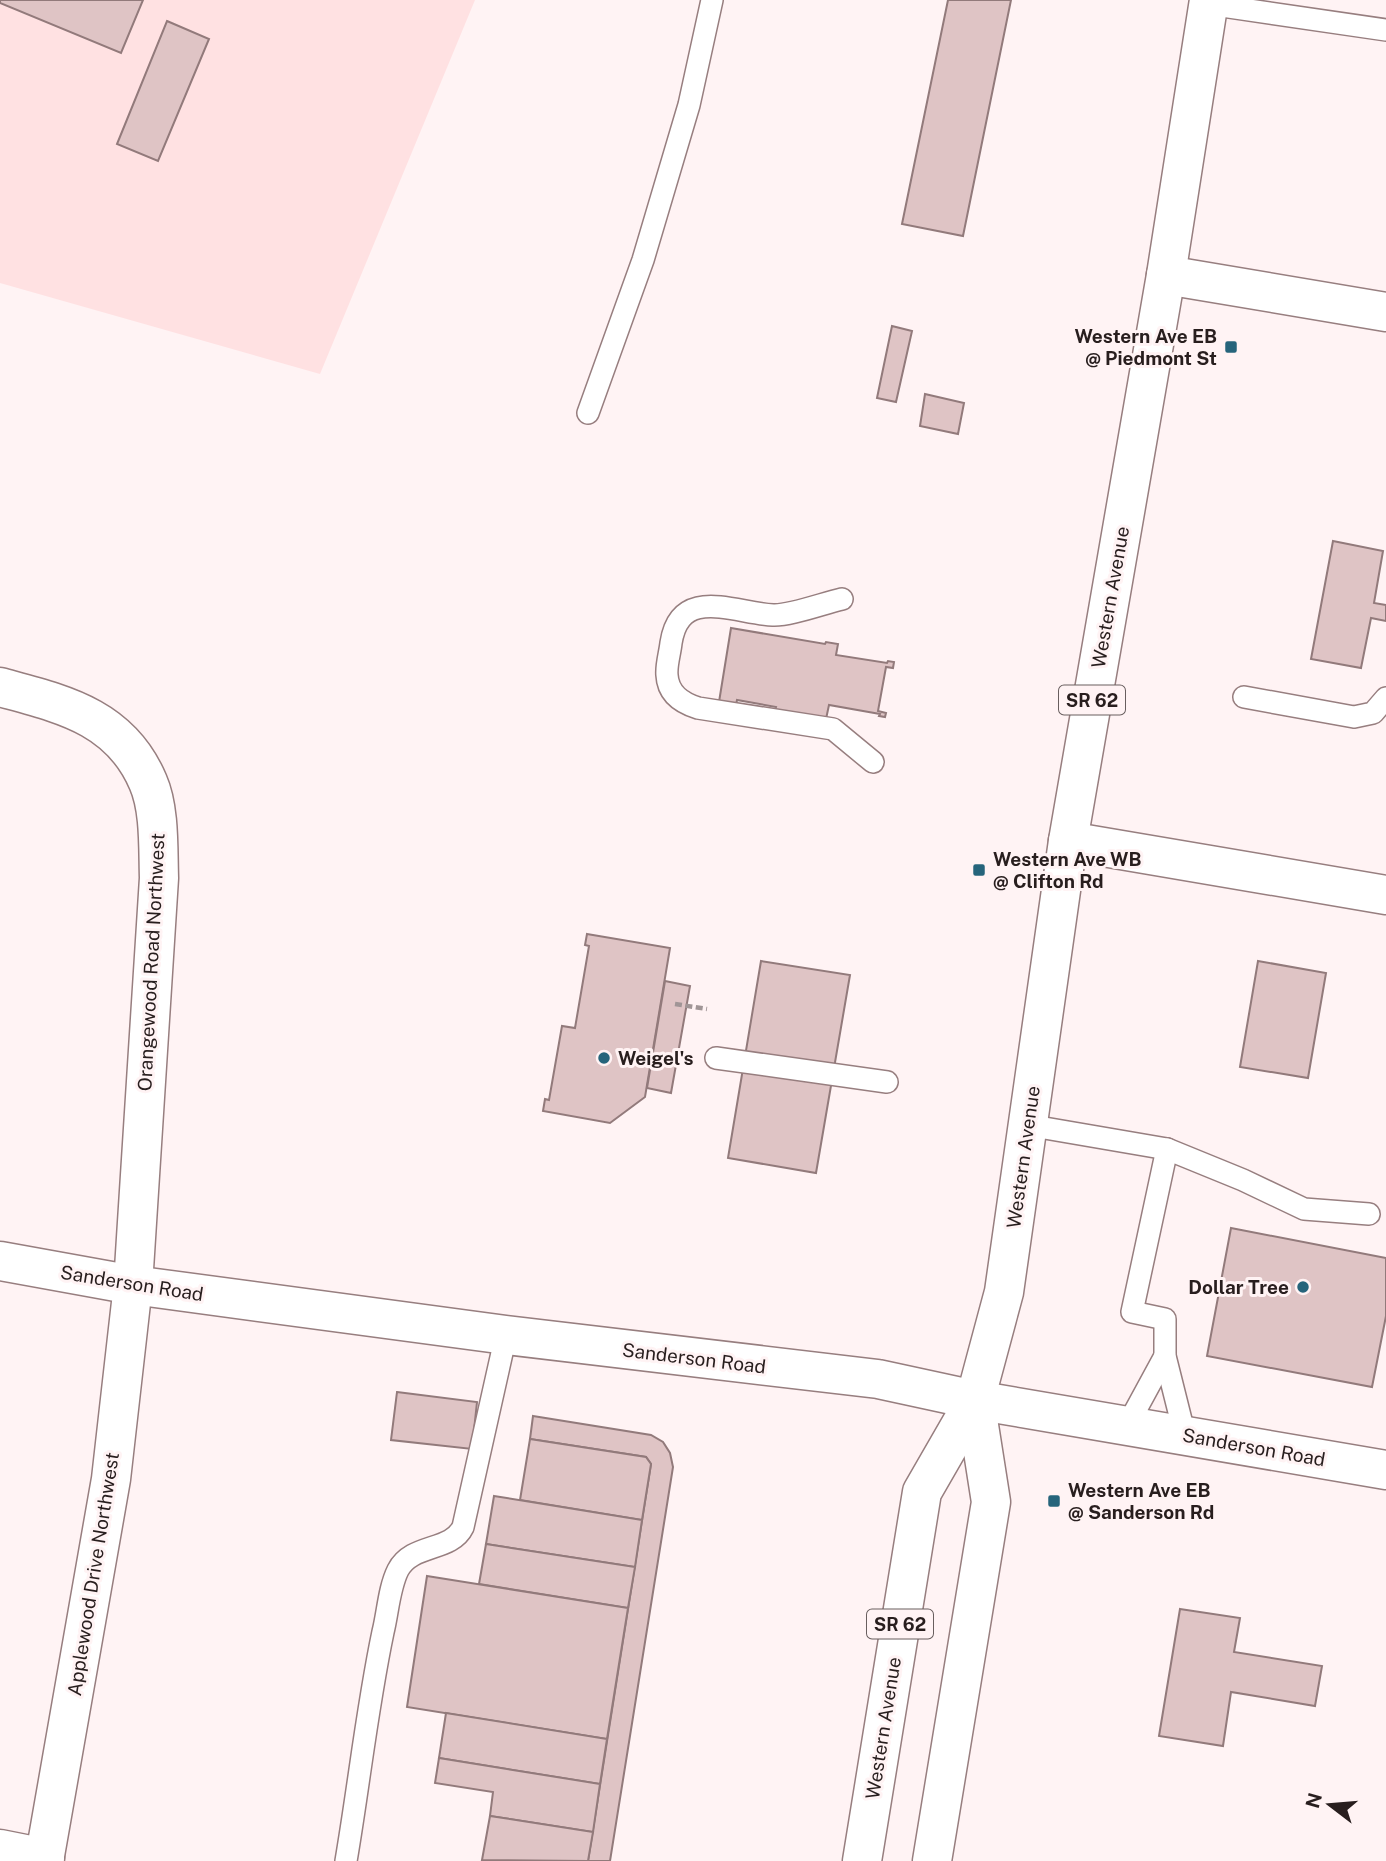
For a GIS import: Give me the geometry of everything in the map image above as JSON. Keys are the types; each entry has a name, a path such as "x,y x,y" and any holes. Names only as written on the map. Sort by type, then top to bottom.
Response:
{"street":[{"name":"Western Avenue","path":"862,1861 922,1492 975,1399 1004,1293 1068,841 1166,275 1209,2"},
{"path":"1166,275 1386,312"},
{"name":"Orangewood Road Northwest","path":"0,687 64,705 101,723 128,748 149,782 157,823 159,878 133,1285"},
{"path":"1068,841 1386,892"},
{"name":"Sanderson Road","path":"0,1261 133,1285 506,1335 878,1380 1386,1470"},
{"name":"Applewood Drive Northwest","path":"45,1860 111,1479 133,1285"},
{"name":"Western Avenue","path":"934,1860 991,1502 975,1399"},
{"path":"0,1849 45,1860"}],"lane":[{"path":"587,413 643,260 689,105 712,0"},
{"path":"1209,2 1386,30"},
{"path":"842,599 776,616 704,606 692,608 676,623 667,675 669,687 676,697 687,705 698,708 834,729 873,762"},
{"path":"1244,697 1354,717 1373,713 1386,698"},
{"path":"716,1058 887,1082"},
{"path":"1027,1125 1167,1149 1304,1209 1368,1214"},
{"path":"1167,1149 1132,1312 1165,1319 1164,1356 1185,1436"},
{"path":"346,1861 374,1678 395,1577 404,1560 446,1542 459,1534 463,1527 506,1335"},
{"path":"1126,1426 1164,1356"}],"path":[{"path":"675,1004 707,1009"}],"shaded area":[{"path":"0,0 475,0 320,374 0,283"}],"building":[{"path":"0,0 143,0 121,53 0,3"},
{"path":"948,0 1011,0 963,236 902,224"},
{"path":"167,21 209,39 158,161 117,144"},
{"path":"892,326 912,331 896,402 877,398"},
{"path":"925,394 964,403 958,434 920,426"},
{"path":"1333,541 1383,551 1374,603 1386,605 1386,621 1371,618 1361,668 1311,659"},
{"path":"731,628 838,644 836,655 894,662 893,668 886,667 878,711 886,713 885,717 829,705 826,719 737,700 736,705 719,702"},
{"name":"Weigel's","path":"587,934 670,948 645,1097 610,1123 543,1111 545,1099 549,1100 562,1026 575,1028 589,946 585,945"},
{"name":"Weigel's","path":"761,961 850,975 816,1173 728,1158"},
{"path":"1258,961 1326,973 1308,1078 1240,1067"},
{"path":"665,981 690,986 671,1093 647,1088"},
{"name":"Dollar Tree","path":"1231,1228 1386,1258 1386,1316 1372,1387 1207,1356"},
{"path":"397,1392 477,1402 472,1449 391,1440"},
{"path":"533,1416 651,1435 663,1442 670,1453 673,1467 610,1861 588,1861 651,1464 646,1457 530,1439"},
{"path":"530,1439 646,1457 651,1464 642,1520 520,1500"},
{"path":"494,1496 642,1520 635,1567 486,1544"},
{"path":"486,1544 635,1567 628,1608 479,1584"},
{"path":"427,1576 628,1608 607,1739 407,1707"},
{"path":"1180,1609 1240,1618 1234,1652 1322,1666 1315,1706 1231,1692 1223,1746 1159,1736"},
{"path":"446,1713 607,1739 600,1784 439,1758"},
{"path":"439,1758 600,1784 593,1832 490,1816 493,1792 435,1783"},
{"path":"490,1816 593,1832 588,1861 482,1860"}],"place":[{"name":"Western Ave EB @ Piedmont St","path":"1231,347"},
{"name":"Western Ave WB @ Clifton Rd","path":"979,870"},
{"name":"Weigel's","path":"604,1058"},
{"name":"Dollar Tree","path":"1303,1287"},
{"name":"Western Ave EB @ Sanderson Rd","path":"1054,1501"}]}
